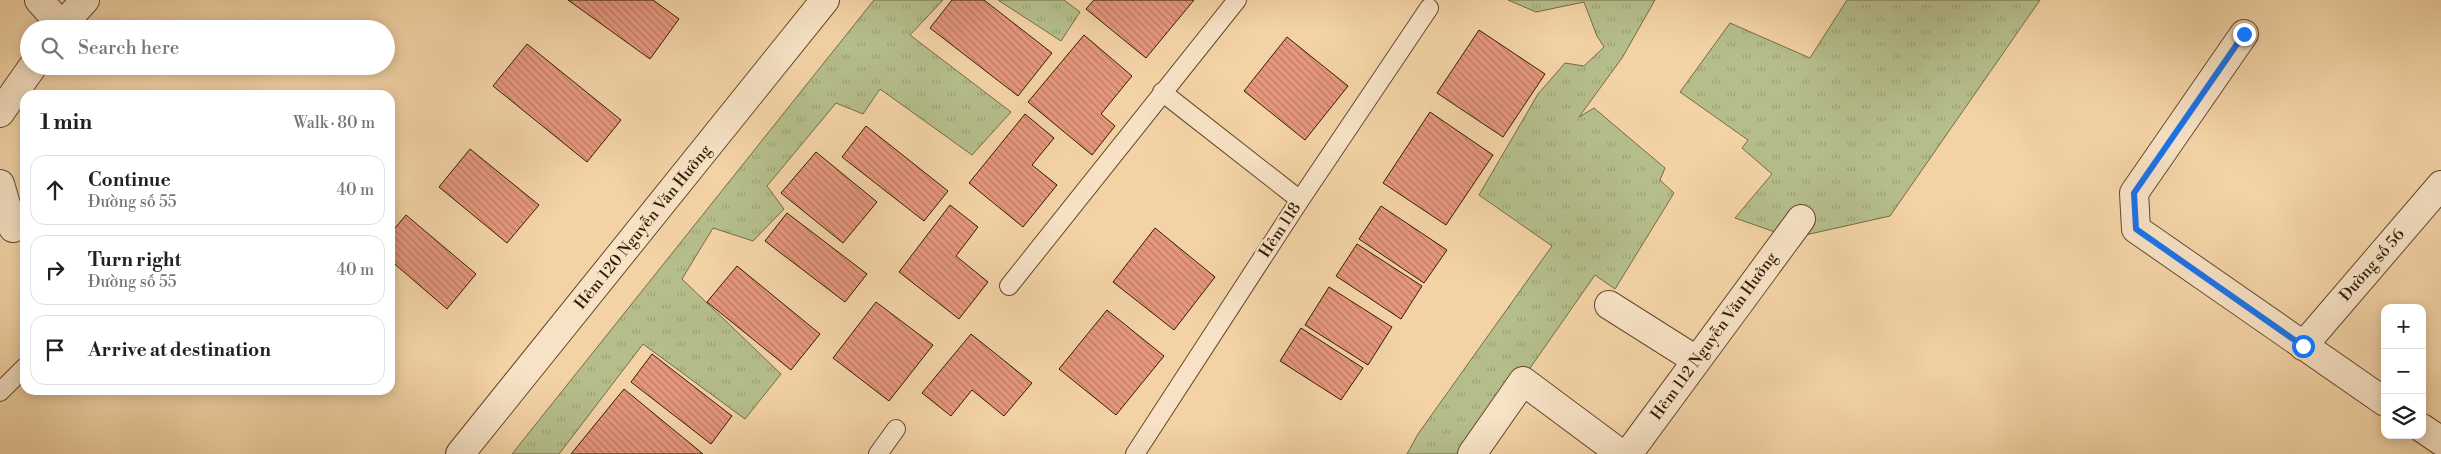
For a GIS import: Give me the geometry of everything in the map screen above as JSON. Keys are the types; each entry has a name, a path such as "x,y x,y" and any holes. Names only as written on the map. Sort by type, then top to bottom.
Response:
{"street":[{"path":"39,0 55,20"},
{"path":"66,20 85,0"},
{"name":"Hẻm 120 Nguyễn Văn Hưởng","path":"460,454 825,0"},
{"path":"2244,34 2134,193 2136,229 2381,399"},
{"path":"0,113 27,75"},
{"path":"0,184 13,228"},
{"name":"Đường số 56","path":"2303,346 2441,185"},
{"name":"Hẻm 112 Nguyễn Văn Hưởng","path":"1628,454 1801,219"},
{"path":"1609,305 1696,360"},
{"path":"1472,454 1522,381 1621,454"},
{"path":"2426,431 2441,441"}],"lane":[{"path":"1009,286 1237,0"},
{"name":"Hẻm 118","path":"1135,454 1300,200 1429,8"},
{"path":"1162,92 1300,200"},
{"path":"0,392 20,372"},
{"path":"878,454 896,429"}],"green space":[{"path":"874,0 943,0 910,35 1011,112 972,155 880,89 863,114 836,103 767,186 784,209 753,241 713,228 682,279 781,374 745,419 643,344 559,454 512,454"},
{"path":"998,0 1064,0 1080,12 1061,41"},
{"path":"1508,0 1655,0 1622,58 1579,117 1594,108 1665,168 1660,180 1674,193 1615,289 1595,275 1470,454 1407,454 1418,434 1552,246 1479,195 1538,94 1565,63 1584,66 1604,47 1597,36 1584,2 1536,12"},
{"path":"1847,0 2040,0 1890,216 1792,238 1735,218 1772,174 1742,148 1748,140 1680,92 1730,23 1810,58"}],"building":[{"path":"568,0 653,0 679,19 650,59"},
{"path":"952,0 984,0 1052,53 1018,96 930,28"},
{"path":"1094,0 1194,0 1146,58 1086,9"},
{"path":"1479,30 1545,74 1503,137 1437,93"},
{"path":"1084,35 1132,76 1101,114 1115,126 1092,155 1028,102"},
{"path":"1287,37 1348,86 1305,140 1244,91"},
{"path":"527,44 621,120 587,162 493,86"},
{"path":"1430,112 1493,155 1446,225 1383,183"},
{"path":"1025,114 1054,138 1032,165 1057,185 1023,227 969,183"},
{"path":"866,126 948,191 924,221 842,157"},
{"path":"470,149 539,205 507,243 439,187"},
{"path":"816,152 877,202 843,243 781,193"},
{"path":"950,205 978,227 956,256 988,282 959,319 899,272"},
{"path":"1381,206 1447,250 1424,283 1359,239"},
{"path":"787,213 867,274 845,302 765,241"},
{"path":"406,215 476,274 447,309 395,264 395,228"},
{"path":"1155,228 1215,277 1174,330 1113,282"},
{"path":"1357,244 1422,286 1401,319 1336,276"},
{"path":"737,266 820,334 791,370 707,302"},
{"path":"1329,287 1392,327 1368,365 1305,325"},
{"path":"876,302 933,345 889,401 833,358"},
{"path":"1107,310 1164,356 1116,415 1059,369"},
{"path":"1301,328 1363,368 1341,400 1280,361"},
{"path":"971,334 1032,383 1004,416 972,390 951,416 922,393"},
{"path":"652,354 732,416 711,444 631,382"},
{"path":"624,389 703,454 571,454"}],"route":[{"path":"2244,34 2134,193 2136,229 2303,346"}]}
